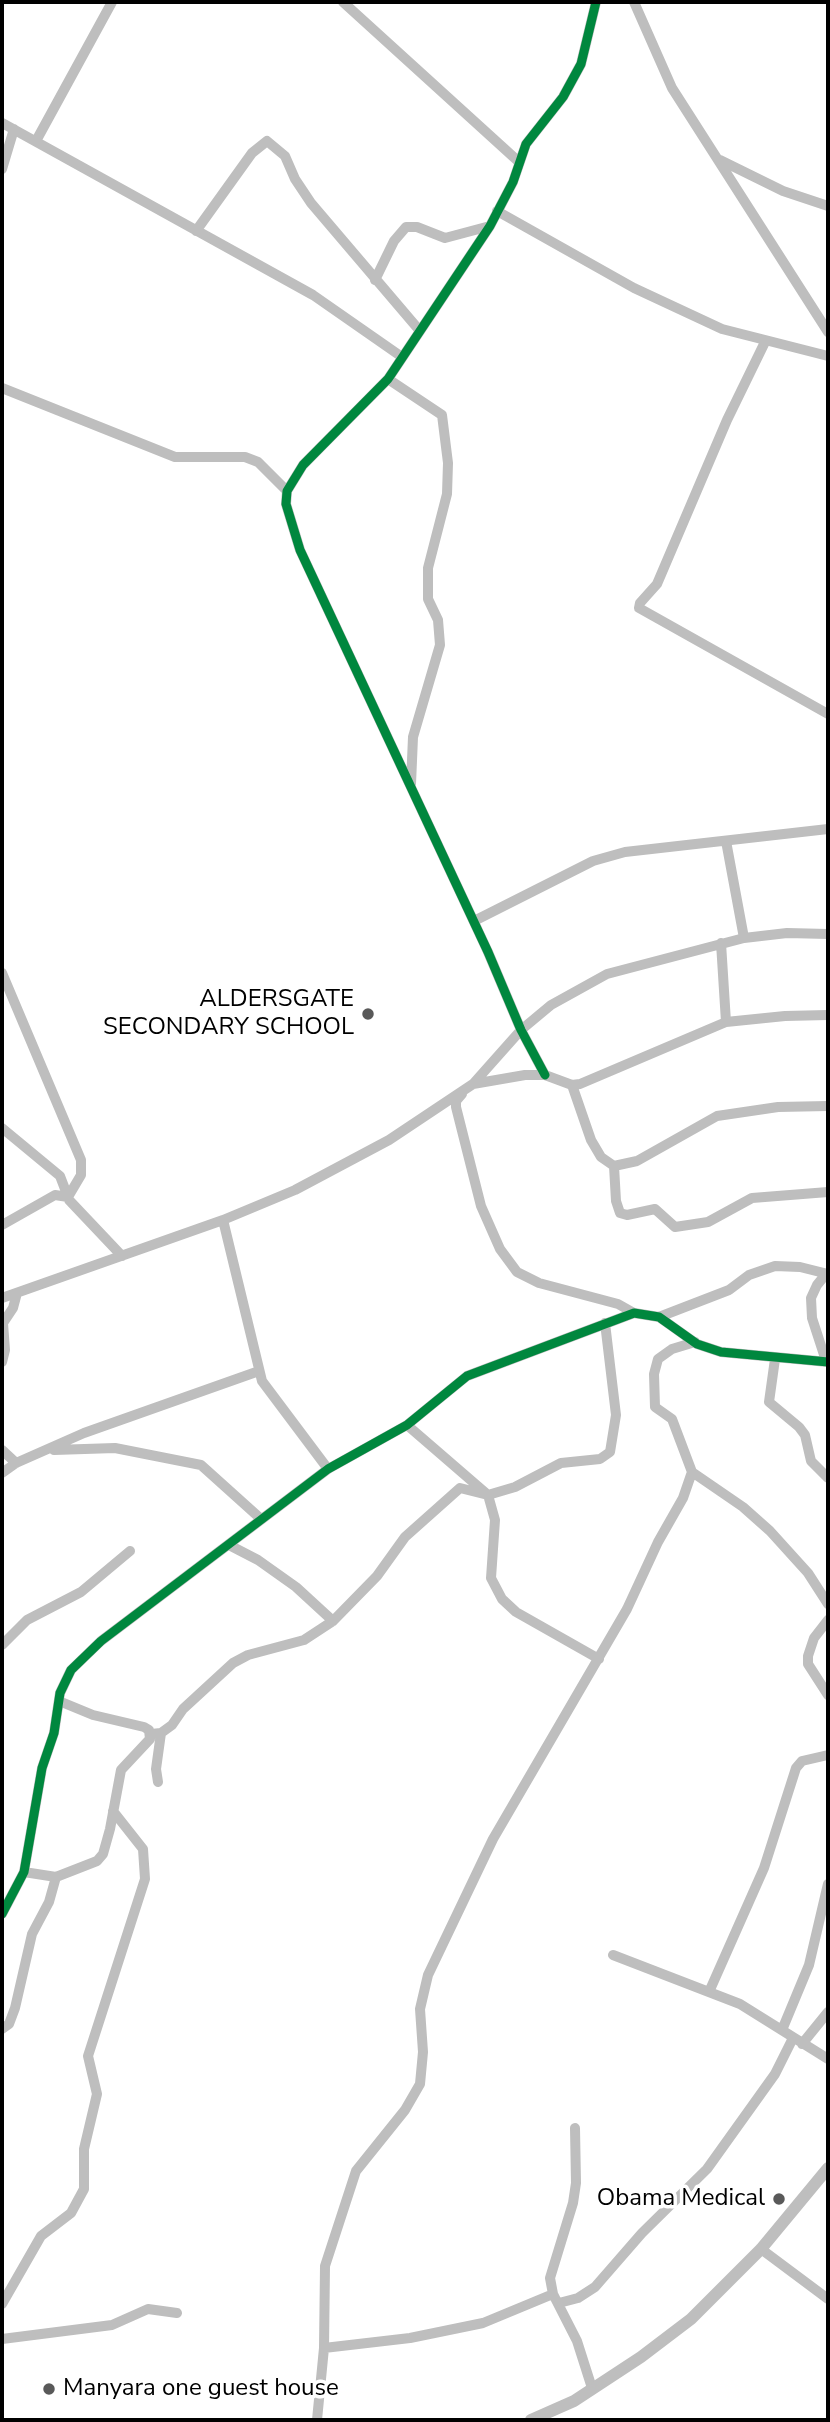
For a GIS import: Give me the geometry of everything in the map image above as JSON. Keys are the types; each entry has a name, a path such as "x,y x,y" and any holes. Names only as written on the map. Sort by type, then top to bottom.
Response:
{"street":[{"path":"36,141 112,2"},
{"path":"343,2 357,6 401,57 519,162"},
{"path":"545,1075 521,1030 474,921 300,550 288,517 287,491 303,465 388,379 490,226 534,131 563,97 581,64 596,2"},
{"path":"634,2 673,88 828,332"},
{"path":"2,123 313,295 402,357"},
{"path":"2,169 14,130"},
{"path":"196,231 252,153 267,141 285,156 295,179 311,203 420,331"},
{"path":"718,159 783,191 828,206"},
{"path":"497,211 670,307 722,330 828,356"},
{"path":"375,280 394,240 406,227 417,227 445,238 490,226"},
{"path":"765,342 727,420 657,584 639,608 828,714"},
{"path":"388,379 442,415 448,463 447,494 428,568 428,599 438,620 440,645 413,737 411,788"},
{"path":"2,388 175,457 245,457 258,462 287,491"},
{"path":"474,921 593,860 625,852 828,830"},
{"path":"726,841 744,938"},
{"path":"659,1317 729,1290 749,1275 775,1266 800,1267 827,1274 817,1285 811,1298 812,1318 827,1361 775,1359 722,1352 695,1342 659,1317 634,1313 618,1304 539,1283 517,1272 500,1249 481,1206 456,1107 458,1097 521,1030 551,1005 607,974 744,938 787,933 828,936"},
{"path":"721,943 726,1023"},
{"path":"2,973 81,1160 80,1179 68,1197"},
{"path":"2,1298 223,1220 352,1162 473,1084 545,1075 572,1085 592,1080 671,1044 726,1023 785,1016 828,1016"},
{"path":"572,1085 592,1140 601,1157 614,1166 637,1161 717,1116 778,1107 828,1106"},
{"path":"2,1128 60,1177 74,1208 122,1256"},
{"path":"614,1166 616,1201 620,1213 627,1215 655,1209 675,1227 708,1222 752,1198 828,1192"},
{"path":"2,1225 55,1195 68,1197"},
{"path":"223,1220 259,1371 273,1398 311,1443 328,1469"},
{"path":"2,1362 5,1350 3,1323 13,1308 17,1293"},
{"path":"2,1914 24,1871 38,1788 54,1733 59,1701 71,1670 82,1656 328,1469 407,1425 467,1377 634,1313"},
{"path":"24,1871 56,1877 97,1861 107,1843 121,1770 156,1734 233,1663 248,1655 304,1640 333,1621 358,1598 405,1537 430,1512 462,1488 488,1495 515,1487 561,1463 600,1459 610,1452 615,1415 605,1323"},
{"path":"695,1342 672,1349 658,1359 653,1381 654,1405 672,1419 692,1472 743,1507 770,1531 808,1573 828,1604"},
{"path":"775,1359 769,1402 799,1427 805,1435 811,1461 828,1478"},
{"path":"2,1473 16,1463 161,1404 259,1371"},
{"path":"407,1425 488,1495 495,1520 491,1578 495,1589 516,1612 599,1659"},
{"path":"44,1451 115,1448 196,1464 261,1519"},
{"path":"2,1450 16,1463"},
{"path":"317,2420 324,2348 325,2266 336,2239 350,2184 364,2159 405,2110 420,2084 423,2052 420,2010 428,1975 493,1839 599,1659 647,1570 658,1542 683,1498 692,1472"},
{"path":"229,1545 296,1587 333,1621"},
{"path":"2,1645 27,1620 81,1592 130,1551"},
{"path":"828,1620 814,1638 808,1656 808,1664 828,1695"},
{"path":"59,1701 93,1715 144,1727 156,1734"},
{"path":"156,1734 158,1782"},
{"path":"709,1992 764,1868 796,1768 802,1761 828,1755"},
{"path":"2,2304 41,2235 71,2213 84,2189 83,2157 97,2094 88,2056 145,1879 143,1849 113,1811"},
{"path":"2,2029 9,2024 15,2008 32,1934 49,1902 56,1877"},
{"path":"782,2030 809,1965 828,1884"},
{"path":"613,1955 740,2004 828,2059"},
{"path":"324,2348 410,2338 474,2325 556,2299 578,2298 595,2287 642,2233 707,2169 798,2041 828,2012"},
{"path":"575,2128 576,2183 573,2203 550,2278 556,2299 577,2340 592,2388"},
{"path":"531,2420 560,2415 592,2388 641,2357 691,2319 761,2249 828,2168"},
{"path":"761,2249 828,2299"},
{"path":"2,2339 65,2329 101,2328 148,2309 177,2313"}],"cycle path":[{"path":"545,1075 521,1030 488,952 300,550 286,504 287,491 303,465 388,379 490,226 513,182 526,144 563,97 581,64 596,2"},
{"path":"2,1914 24,1872 42,1768 54,1733 60,1693 71,1670 101,1641 328,1469 407,1425 467,1376 634,1313 659,1317 697,1344 721,1352 828,1362"}],"place":[{"name":"ALDERSGATE SECONDARY SCHOOL","path":"368,1014"},
{"name":"Obama Medical","path":"779,2199"},
{"name":"Manyara one guest house","path":"49,2389"}]}
